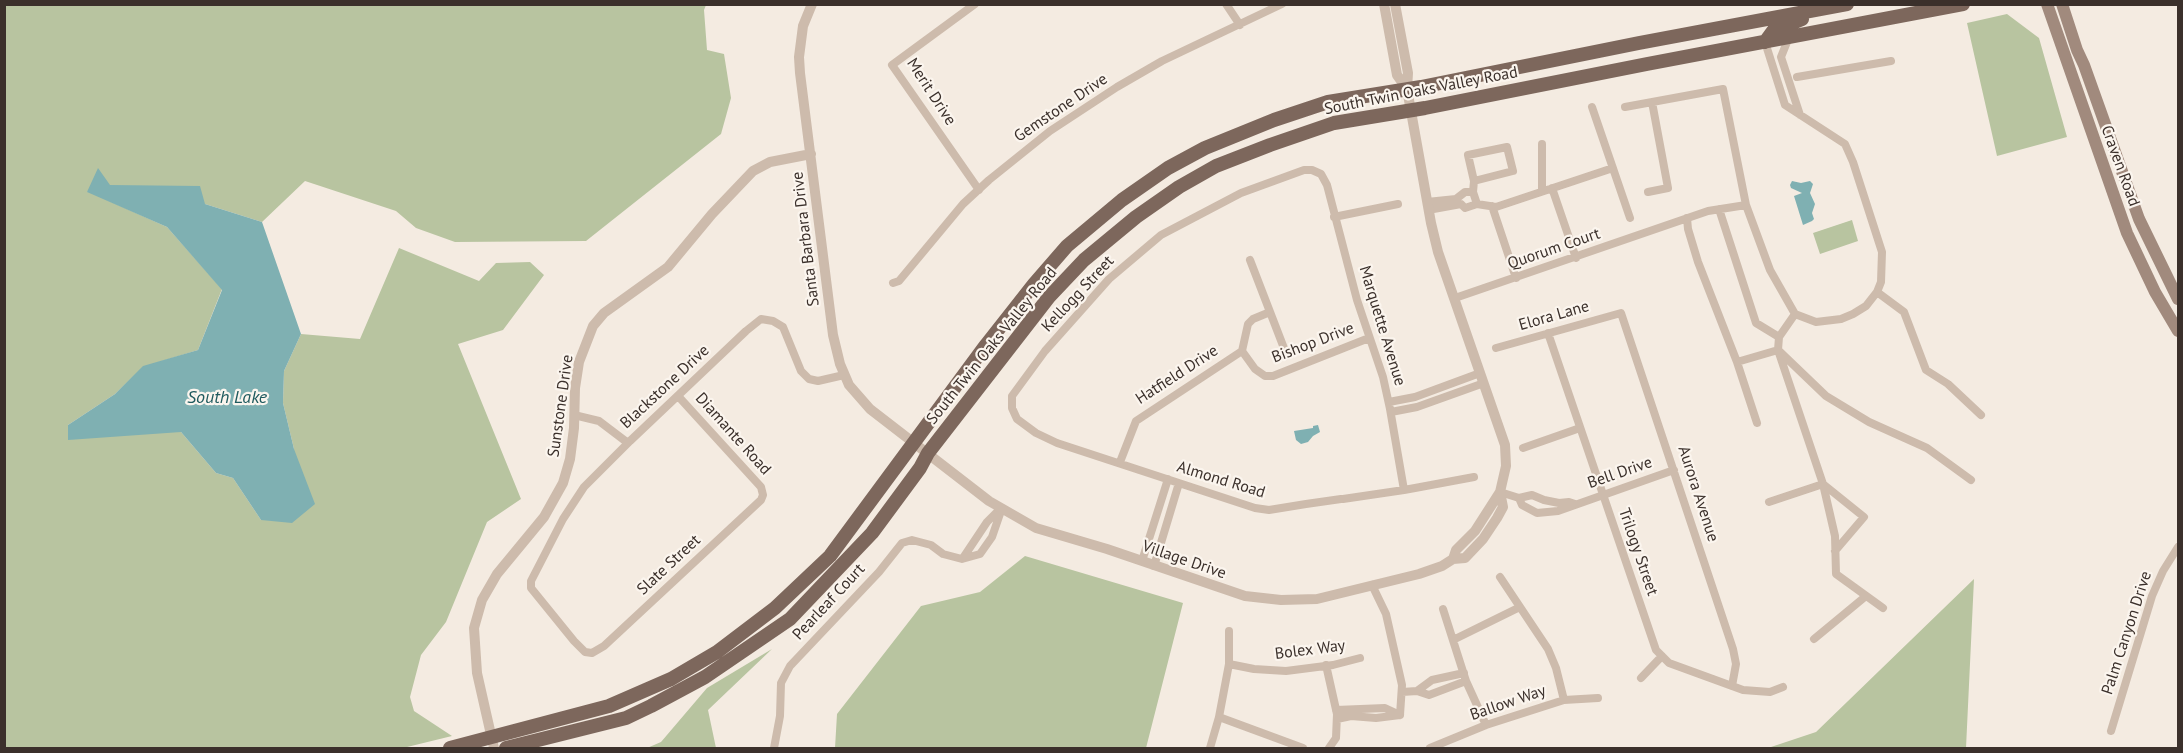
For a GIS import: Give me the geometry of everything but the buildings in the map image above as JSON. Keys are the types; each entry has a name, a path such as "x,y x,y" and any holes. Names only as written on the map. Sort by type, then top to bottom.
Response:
{"main road":[{"name":"South Twin Oaks Valley Road","path":"450,748 493,743 609,706 671,679 717,652 775,608 830,556 913,442 1041,276 1067,246 1122,200 1168,168 1232,135 1328,102 1407,89 1847,4"},
{"name":"South Twin Oaks Valley Road","path":"506,748 626,718 705,678 790,619 872,533 920,468 928,453 1049,297 1084,260 1136,217 1179,187 1237,157 1334,123 1411,111 1963,4"},
{"name":"Craven Road","path":"2047,4 2127,233 2155,292 2178,331"},
{"name":"Craven Road","path":"2062,4 2139,219 2178,299"},
{"path":"1765,42 1773,31 1796,23 1823,9"}],"street":[{"name":"Santa Barbara Drive","path":"812,4 802,26 799,57 835,350 844,375 859,397 870,409 928,453"},
{"name":"Merit Drive","path":"975,4 892,65 979,189"},
{"path":"1226,4 1240,25"},
{"name":"Gemstone Drive","path":"893,283 899,281 963,204 1050,131 1117,87 1180,52 1282,4"},
{"name":"Village Drive","path":"1384,4 1397,75 1407,89"},
{"name":"Village Drive","path":"928,453 989,501 1036,528 1245,596 1281,600 1317,599 1419,574 1442,566 1453,559 1465,558 1483,539 1503,507 1500,492 1506,466 1505,445 1438,252 1407,89 1408,73 1395,4"},
{"path":"1789,37 1781,57 1800,115"},
{"path":"1625,107 1723,89 1746,205 1770,270 1795,314 1816,322 1841,319 1866,306 1877,292 1881,282 1882,252 1849,150 1833,134 1785,105 1765,42"},
{"path":"1797,78 1891,61"},
{"path":"1648,192 1668,188 1652,102"},
{"path":"1592,107 1630,218"},
{"path":"1542,144 1542,191"},
{"path":"1474,181 1513,171 1507,147 1468,154 1474,181 1473,192 1477,204"},
{"name":"Sunstone Drive","path":"493,743 477,673 474,628 482,600 492,583 544,517 563,483 570,459 579,362 592,326 604,314 668,267 712,214 753,171 770,162 811,154"},
{"path":"1428,206 1461,204 1465,208 1477,204 1496,207 1613,168"},
{"name":"Kellogg Street","path":"1012,408 1012,396 1045,351 1109,279 1161,235 1241,193 1304,170 1321,174"},
{"name":"Marquette Avenue","path":"1321,174 1327,185 1369,338 1383,377 1404,489"},
{"path":"1552,188 1576,258"},
{"path":"1428,206 1456,199 1465,192 1473,192"},
{"path":"1334,217 1398,204"},
{"name":"Quorum Court","path":"1455,298 1687,218 1719,209 1746,205"},
{"path":"1492,206 1516,278"},
{"path":"1719,209 1756,323 1779,337"},
{"path":"1687,218 1698,262 1737,362 1757,423"},
{"path":"1250,260 1287,356"},
{"path":"1877,292 1904,312 1926,370 1948,384 1981,415"},
{"path":"1242,351 1248,324 1253,319 1270,312"},
{"name":"Elora Lane","path":"1497,348 1621,313"},
{"name":"Aurora Avenue","path":"1621,313 1733,649 1736,664 1732,686"},
{"path":"1795,314 1779,337 1778,350 1823,484 1834,536 1836,574 1883,608"},
{"name":"Blackstone Drive","path":"592,653 585,652 574,641 533,592 531,581 579,493 628,443 761,319 773,321 783,327 801,371 809,379 818,381 844,375"},
{"name":"Trilogy Street","path":"1548,333 1656,650 1662,656"},
{"name":"Bishop Drive","path":"1242,351 1255,369 1265,376 1273,375 1369,338"},
{"path":"1737,362 1778,350"},
{"path":"1778,350 1826,396 1869,422 1927,448 1971,480"},
{"name":"Hatfield Drive","path":"1120,462 1136,421 1242,351"},
{"path":"1389,402 1482,378"},
{"path":"1391,412 1417,407 1482,378"},
{"name":"Diamante Road","path":"678,396 761,487 763,495"},
{"name":"Almond Road","path":"1012,408 1017,419 1057,443 1120,462 1246,506 1269,510 1474,477"},
{"path":"574,415 598,421 628,443"},
{"path":"1523,448 1581,428"},
{"name":"Bell Drive","path":"1544,512 1570,509 1575,504 1674,470"},
{"path":"1142,561 1168,480"},
{"path":"1154,566 1179,483"},
{"path":"1769,502 1823,484"},
{"path":"1823,484 1864,517 1835,551"},
{"path":"1500,492 1519,498 1522,505 1537,513 1544,512 1544,500"},
{"name":"Slate Street","path":"592,653 604,646 761,500 763,495"},
{"name":"Bell Drive","path":"1519,498 1532,495 1544,500 1575,504"},
{"path":"963,559 987,522 1002,508"},
{"path":"963,559 980,554 992,537 1002,508"},
{"path":"976,539 986,545"},
{"name":"Pearleaf Court","path":"774,748 780,716 781,683 790,666 879,572 902,543 912,540 930,545 943,554 963,559"},
{"name":"Palm Canyon Drive","path":"2111,731 2152,596 2163,571 2178,547"},
{"path":"1500,577 1548,649 1556,668 1564,700"},
{"path":"1336,714 1363,712 1376,718 1400,715 1402,685 1386,614 1372,585"},
{"path":"1814,639 1866,596"},
{"path":"1454,640 1520,607"},
{"path":"1443,609 1465,677 1486,725"},
{"path":"1210,748 1219,717 1229,664 1229,631"},
{"path":"1641,678 1662,656 1670,663 1743,690 1770,692 1783,687"},
{"name":"Bolex Way","path":"1229,664 1254,669 1286,671 1326,666 1360,658"},
{"path":"1326,666 1336,714 1336,738 1329,748"},
{"path":"1402,692 1417,691 1430,695 1445,690 1465,677"},
{"path":"1417,691 1432,680 1465,677"},
{"path":"1442,678 1445,690"},
{"name":"Ballow Way","path":"1430,748 1486,725 1564,700 1598,698"},
{"path":"1219,717 1303,748"}],"green space":[{"path":"4,5 706,5 704,10 707,50 724,54 731,98 721,134 586,241 455,242 416,228 396,211 305,181 262,222 205,204 87,191 167,227 222,289 198,350 143,367 115,394 68,425 181,432 216,473 233,478 261,520 294,449 283,403 284,371 301,334 360,339 399,248 479,281 496,263 530,262 544,275 503,330 458,344 521,499 487,522 446,622 421,655 410,697 414,711 452,736 403,748 5,748"},
{"path":"2007,14 2039,38 2067,137 1997,156 1967,23"},
{"path":"1852,220 1858,241 1820,254 1813,233"},
{"path":"1025,556 1183,603 1146,748 835,748 837,714 921,606 980,592"},
{"path":"1974,579 1966,748 1768,748 1816,732"},
{"path":"772,649 708,710 716,748 647,748 661,742 707,688"}],"water":[{"name":"South Lake","path":"98,168 110,185 200,186 205,204 262,222 301,334 284,371 283,403 294,449 315,504 292,523 261,520 233,478 216,473 181,432 68,440 68,425 115,394 143,366 198,350 222,290 167,227 87,192"},
{"path":"1792,181 1801,183 1810,181 1813,184 1810,193 1815,204 1812,213 1814,219 1803,225 1794,196 1802,193 1791,188"},
{"path":"1318,425 1320,432 1308,442 1301,444 1296,440 1294,431"}]}
